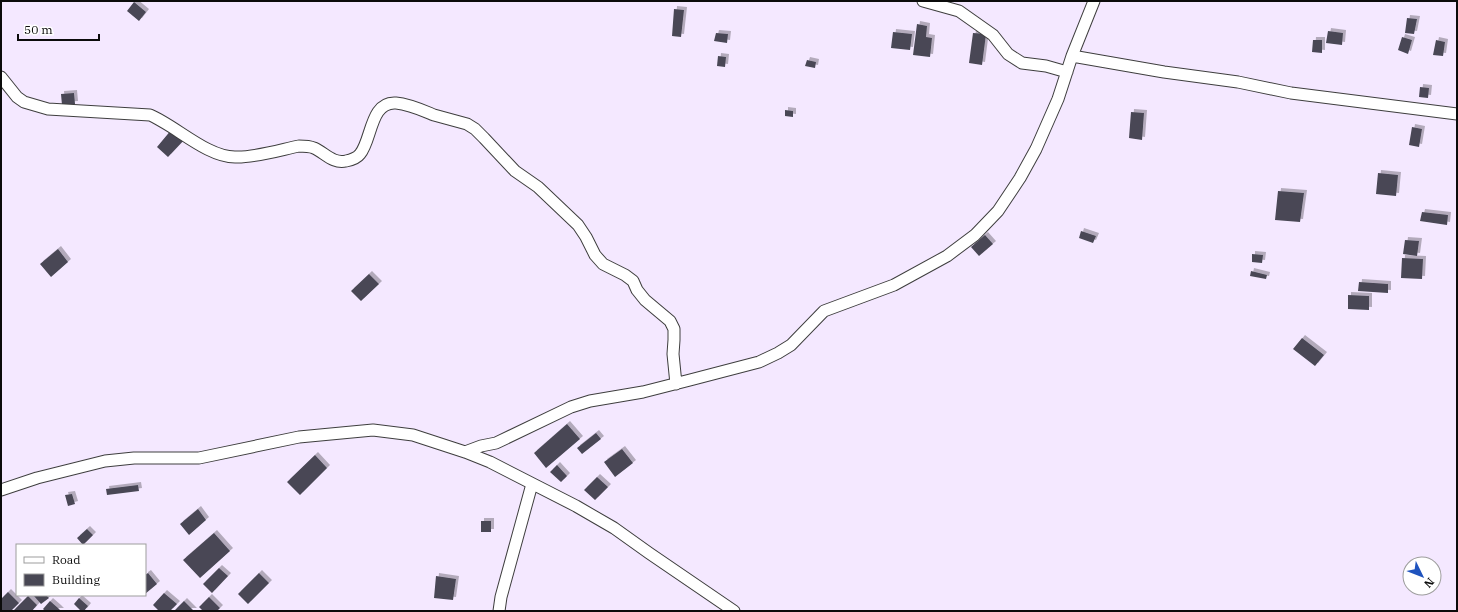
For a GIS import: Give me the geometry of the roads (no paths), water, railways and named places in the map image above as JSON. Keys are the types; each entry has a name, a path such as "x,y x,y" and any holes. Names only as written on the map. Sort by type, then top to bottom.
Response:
{"street":[{"path":"923,1 959,11 993,35 1008,54 1022,63 1046,66 1067,72"},
{"path":"464,452 496,443 571,407 590,401 643,392 759,362 791,345 824,311 894,285 947,256 975,235 998,211 1020,178 1036,149 1058,99 1072,56 1094,1"},
{"path":"1072,56 1164,72 1238,82 1291,93 1457,114"},
{"path":"1,77 17,97 24,102 48,110 150,115 159,119 203,147 221,155 234,158 298,146 307,146 314,148 339,162 355,159 363,148 373,119 387,104 395,103 407,105 467,124 475,129 515,171 538,187 578,225 595,255 604,264 633,281 637,290 645,300 670,321 674,329 673,354 676,384"},
{"path":"1,490 37,478 105,462 134,458 198,458 299,437 373,430 413,435 490,462 576,506 614,528 734,611"},
{"path":"490,462 496,443"},
{"path":"499,611 501,597 532,484"}]}
